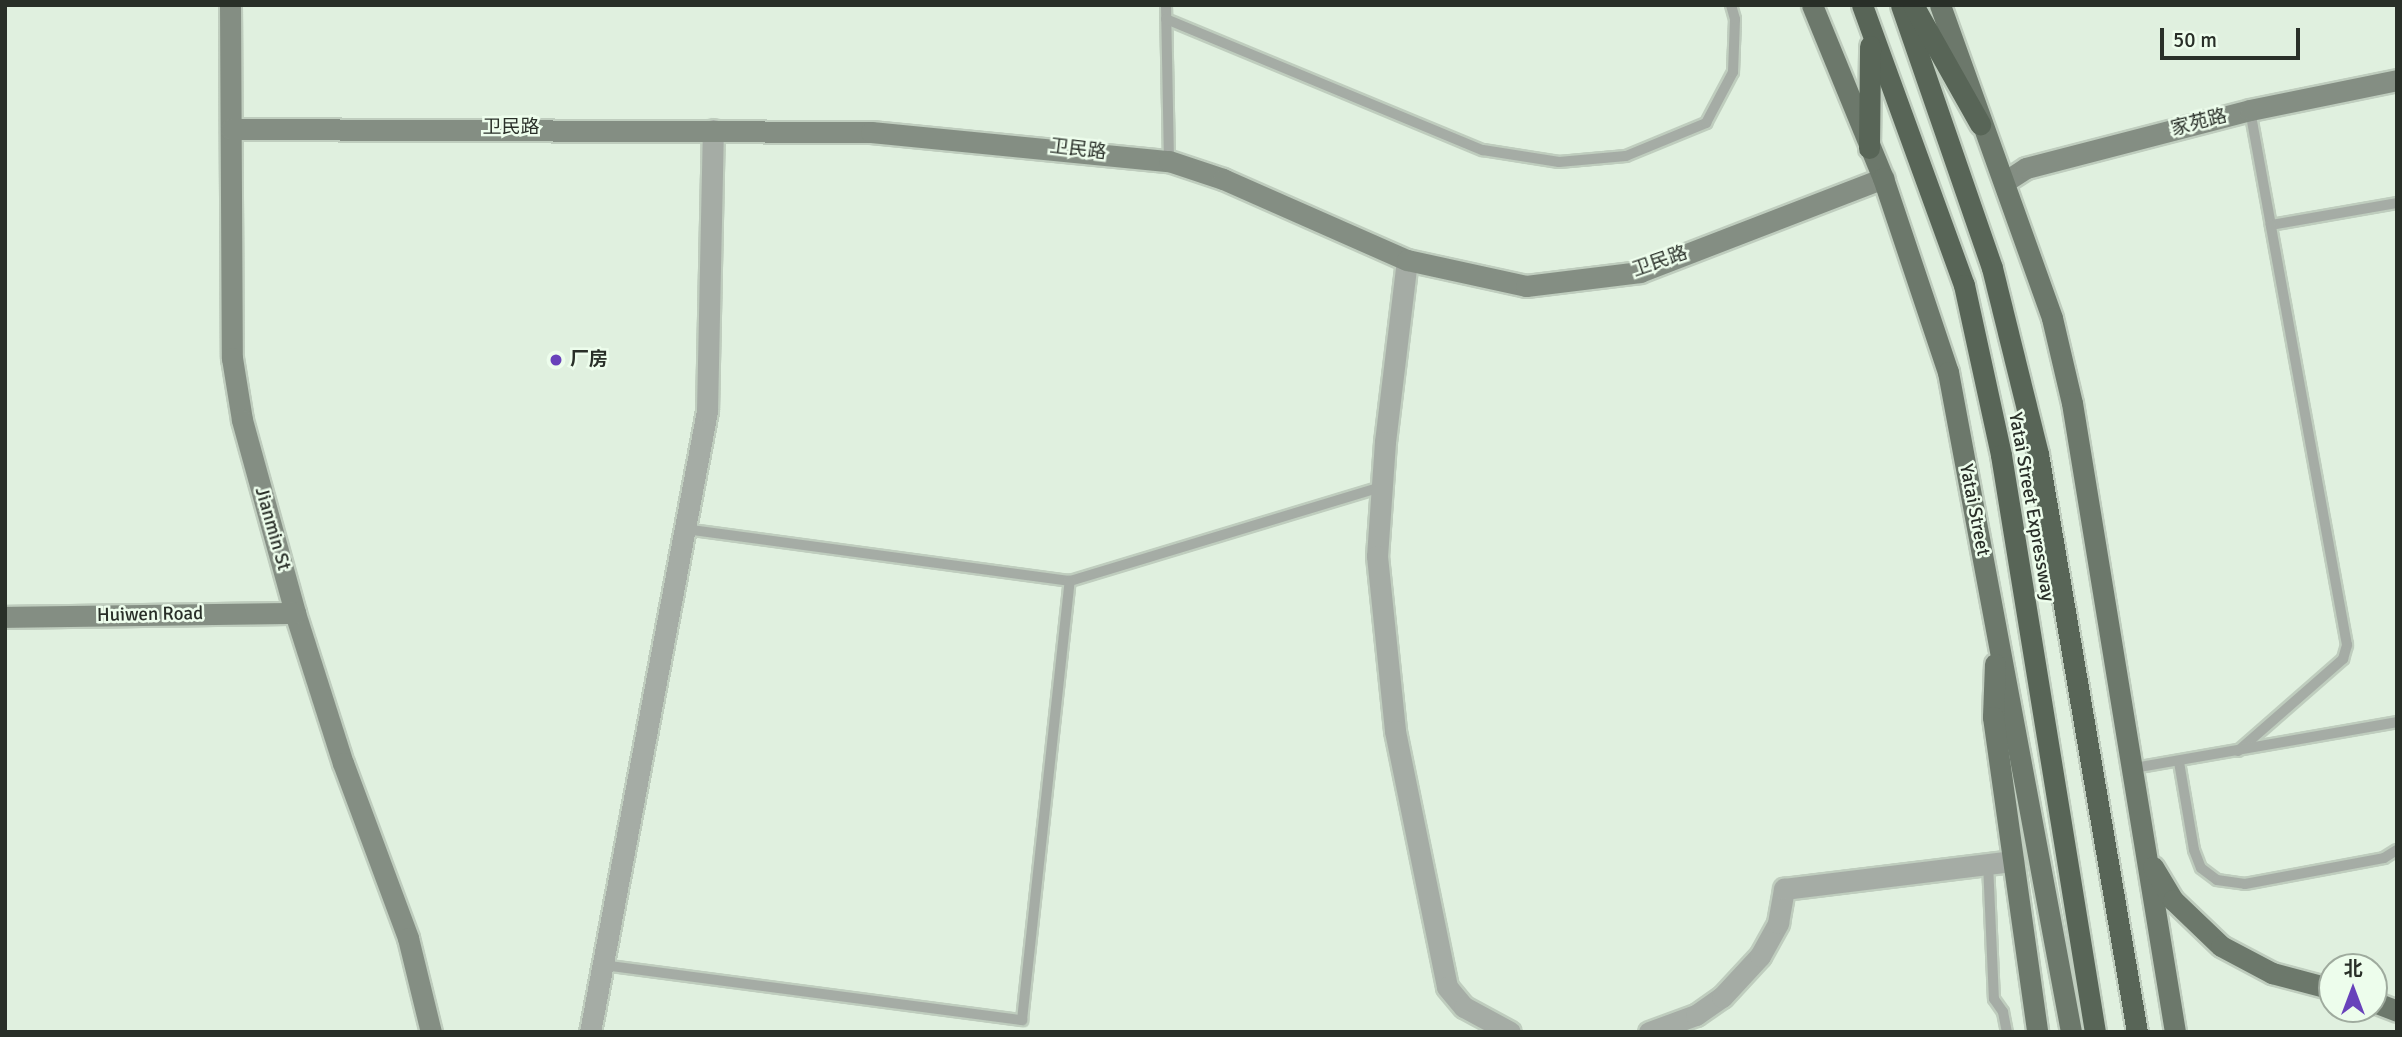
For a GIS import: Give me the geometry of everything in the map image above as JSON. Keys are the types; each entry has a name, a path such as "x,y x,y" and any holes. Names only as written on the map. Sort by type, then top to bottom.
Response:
{"highway":[{"name":"Yatai Street Expressway","path":"1862,5 1964,285 2001,455 2095,1032"},
{"name":"Yatai Street Expressway","path":"1901,5 1992,268 2038,454 2137,1032"},
{"path":"1913,5 1980,124"},
{"path":"1869,148 1870,26"}],"main road":[{"name":"Yatai Street","path":"1812,5 1883,178 1948,372 2071,1032"},
{"path":"1940,5 1980,124 2006,181 2052,318 2073,403 2175,1032"},
{"path":"1996,627 1993,717 2037,1032"},
{"path":"2147,858 2173,900 2221,946 2272,972 2318,985"}],"street":[{"name":"Jianmin St","path":"230,5 232,358 242,420 295,612 343,764 408,938 431,1032"},
{"name":"家苑路","path":"2006,181 2026,168 2250,110 2397,80"},
{"name":"卫民路","path":"231,129 871,132 1169,161 1223,179 1407,260 1526,286 1640,272 1883,178"},
{"path":"590,1032 707,411 713,130"},
{"path":"1407,260 1377,556 1395,732 1447,988 1464,1007 1510,1032"},
{"name":"Huiwen Road","path":"5,617 295,612"},
{"path":"1649,1032 1696,1016 1721,997 1753,965 1778,923 1784,889 2013,862"}],"lane":[{"path":"1166,5 1169,161"},
{"path":"1166,19 1483,150 1559,162 1626,156 1706,123 1733,72 1735,19 1731,5"},
{"path":"2238,751 2343,659 2347,645 2250,110"},
{"path":"2271,225 2397,204"},
{"path":"685,529 1070,580 1382,487"},
{"path":"603,965 1022,1020 1070,580"},
{"path":"2133,768 2397,722"},
{"path":"2179,762 2194,850 2201,868 2217,880 2245,884 2384,858 2397,850"},
{"path":"1987,863 1994,999 2003,1012 2007,1032"}],"place":[{"name":"厂房","path":"556,360"}]}
